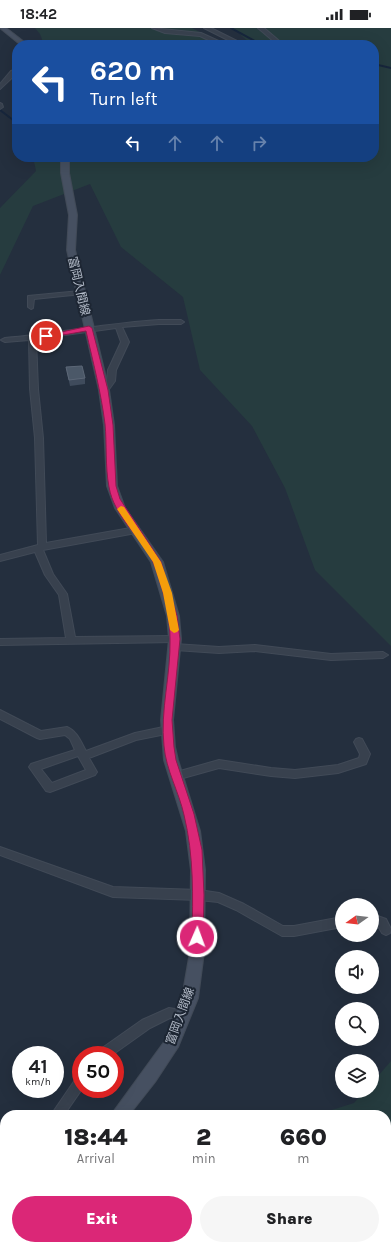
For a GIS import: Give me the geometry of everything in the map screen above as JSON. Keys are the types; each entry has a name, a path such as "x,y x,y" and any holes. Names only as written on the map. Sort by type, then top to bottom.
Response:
{"main road":[{"path":"2,28 18,40"},
{"name":"富岡入間線","path":"65,162 65,173 73,215 71,250 104,390 109,425 112,486 120,508 157,562 163,578 173,616 175,643 168,730 171,760 193,831 198,870 199,895 194,976 190,998 172,1042 161,1060 123,1110"}],"street":[{"path":"155,28 165,31 201,35 213,40"},
{"path":"207,28 232,40"},
{"path":"261,28 275,40"},
{"path":"0,86 12,73"},
{"path":"31,307 30,297 80,293"},
{"path":"5,340 32,338 89,328 118,325 163,321 181,322"},
{"path":"104,390 111,381 112,370 125,342 118,325"},
{"path":"32,338 34,389 39,438 40,548 49,575 63,594 72,640"},
{"path":"0,558 40,548 136,530"},
{"path":"0,642 72,640 175,643 219,650 255,648 331,657 383,655"},
{"path":"0,714 40,735 67,731 73,736 82,754 92,772 50,788 34,767 82,754 156,731 168,730"},
{"path":"176,776 219,764 295,774 338,769 363,761 365,754 359,742"},
{"path":"0,851 113,892 199,895 219,898 240,907 282,931 294,931 335,923"},
{"path":"379,921 382,922 386,930"},
{"path":"115,1046 146,1024 169,1013 183,1015"},
{"path":"61,1110 72,1094"}],"green space":[{"path":"35,28 192,28 215,40 42,40 40,34"},
{"path":"233,28 391,28 391,646 315,570 285,488 252,426 200,370 183,297 121,247 90,184 33,206 0,275 0,208 36,171 34,162 379,162 379,40 246,40"},
{"path":"391,1061 391,1110 332,1110 354,1103 359,1098 379,1098 379,1075"}],"building":[{"path":"82,366 85,378 69,380 66,367"}],"waterway":[{"path":"231,28 253,40"},
{"path":"379,65 391,68"},
{"path":"0,110 12,119"}],"slow traffic":[{"path":"121,509 146,543 157,562 163,578 173,616 174,630"}],"route":[{"path":"46,336 89,328 104,390 109,425 112,486 120,508 146,543 157,562 163,578 173,616 175,647 167,720 169,747 171,760 189,814 196,850 199,895 197,937"}]}
